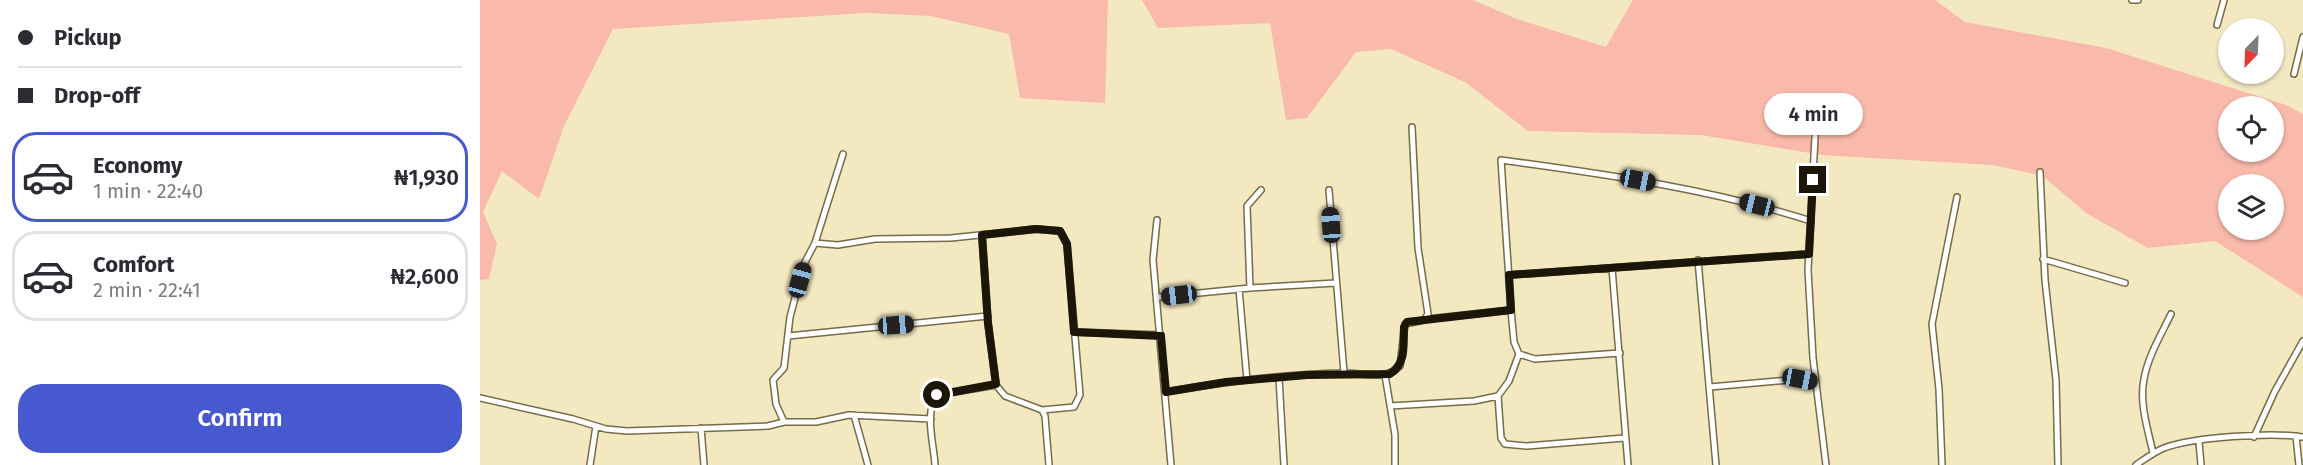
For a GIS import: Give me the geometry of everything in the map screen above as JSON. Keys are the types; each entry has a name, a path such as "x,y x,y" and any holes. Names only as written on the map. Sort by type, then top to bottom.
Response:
{"street":[{"path":"2132,0 2138,0"},
{"path":"2217,25 2224,0"},
{"path":"2294,74 2303,37"},
{"path":"1817,99 1809,254 1815,382 1826,465"},
{"path":"1412,127 1418,248 1427,319"},
{"path":"784,422 776,404 772,385 784,368 788,336 804,264 815,243 843,154"},
{"path":"1624,438 1527,446 1505,444 1501,438 1498,396 1509,381 1518,354 1514,342 1511,310 1502,160 1659,184 1739,201 1811,221"},
{"path":"2040,172 2043,259 2056,380 2058,465"},
{"path":"1250,288 1247,206 1261,190"},
{"path":"1329,190 1344,373"},
{"path":"1942,465 1939,389 1932,324 1957,197"},
{"path":"1157,220 1153,260 1159,297 1171,465"},
{"path":"815,243 838,245 875,239 982,235 1036,229 1060,231 1063,234 1068,257 1074,332 1079,402 1074,407 1042,410 1005,396 996,384 982,235"},
{"path":"1509,275 1809,254"},
{"path":"2043,259 2125,283"},
{"path":"1698,260 1716,465"},
{"path":"1612,268 1620,353 1624,438 1628,465"},
{"path":"1159,297 1250,288 1336,284"},
{"path":"1239,289 1247,380"},
{"path":"1166,392 1247,380 1344,373 1385,375 1400,366 1405,324 1427,319 1511,310"},
{"path":"2153,453 2143,402 2143,381 2148,363 2171,314"},
{"path":"788,336 988,316"},
{"path":"1074,332 1161,336"},
{"path":"2254,437 2275,391 2303,341"},
{"path":"1518,354 1534,359 1620,353"},
{"path":"1385,375 1395,435 1395,465"},
{"path":"1279,378 1284,465"},
{"path":"1710,387 1800,379 1815,382"},
{"path":"936,465 931,419 933,400 937,395 996,384"},
{"path":"1390,406 1474,401 1498,396"},
{"path":"480,398 596,426 627,430 768,426 784,422 816,422 854,414 931,419"},
{"path":"1042,410 1046,416 1049,465"},
{"path":"854,414 868,465"},
{"path":"590,465 596,426"},
{"path":"701,428 704,465"},
{"path":"2296,436 2300,465"},
{"path":"2136,465 2153,453 2174,445 2254,437 2303,437"},
{"path":"2199,442 2201,465"}],"shaded area":[{"path":"480,0 1108,0 1105,103 1020,98 1009,34 931,16 866,13 613,29 564,126 539,199 502,171 483,212 497,244 489,279 480,280"},
{"path":"1142,0 1473,0 1517,19 1606,47 1633,0 1935,0 1965,22 2106,48 2258,96 2218,96 2218,162 2284,162 2284,104 2303,114 2303,297 2215,241 2148,248 2086,213 2043,176 1993,165 1822,155 1701,135 1528,131 1465,82 1391,49 1356,52 1307,118 1286,120 1270,23 1158,28"}],"route":[{"path":"937,395 996,384 993,375 988,323 982,235 1036,229 1060,231 1067,244 1074,332 1161,336 1166,392 1226,382 1307,375 1390,374 1400,366 1402,360 1404,327 1407,322 1511,310 1509,275 1533,271 1612,268 1723,258 1809,254 1813,180"}]}
